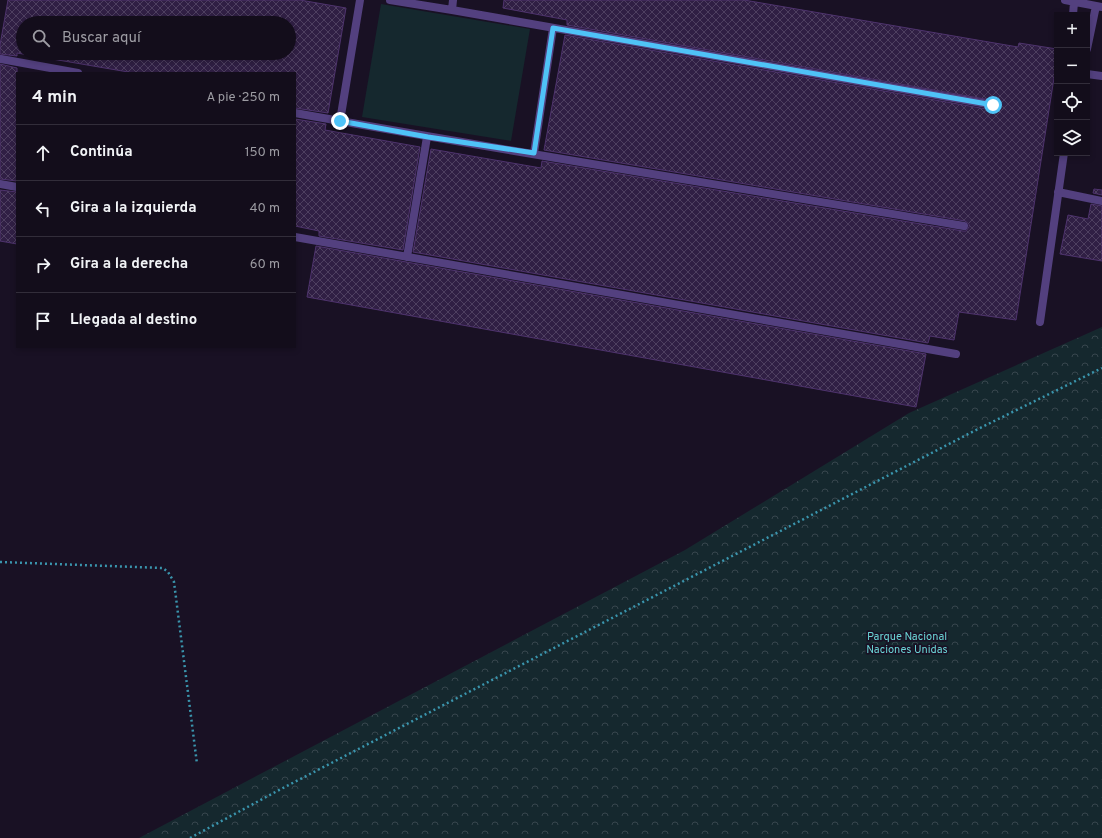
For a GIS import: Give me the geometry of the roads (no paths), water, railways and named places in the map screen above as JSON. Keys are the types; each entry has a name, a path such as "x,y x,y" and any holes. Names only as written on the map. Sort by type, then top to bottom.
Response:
{"street":[{"path":"340,121 360,0"},
{"path":"390,0 993,105"},
{"path":"452,10 453,0"},
{"path":"1065,0 1099,6 1087,48"},
{"path":"1073,12 1074,2"},
{"path":"534,153 553,28"},
{"path":"1,59 72,72"},
{"path":"1090,74 1102,76"},
{"path":"296,112 428,137 534,153 964,226"},
{"path":"407,257 428,137"},
{"path":"1040,322 1064,156"},
{"path":"0,184 16,187"},
{"path":"1058,192 1102,201"},
{"path":"296,237 956,354"}],"park label":[{"name":"Parque Nacional Naciones Unidas","path":"907,643"}]}
